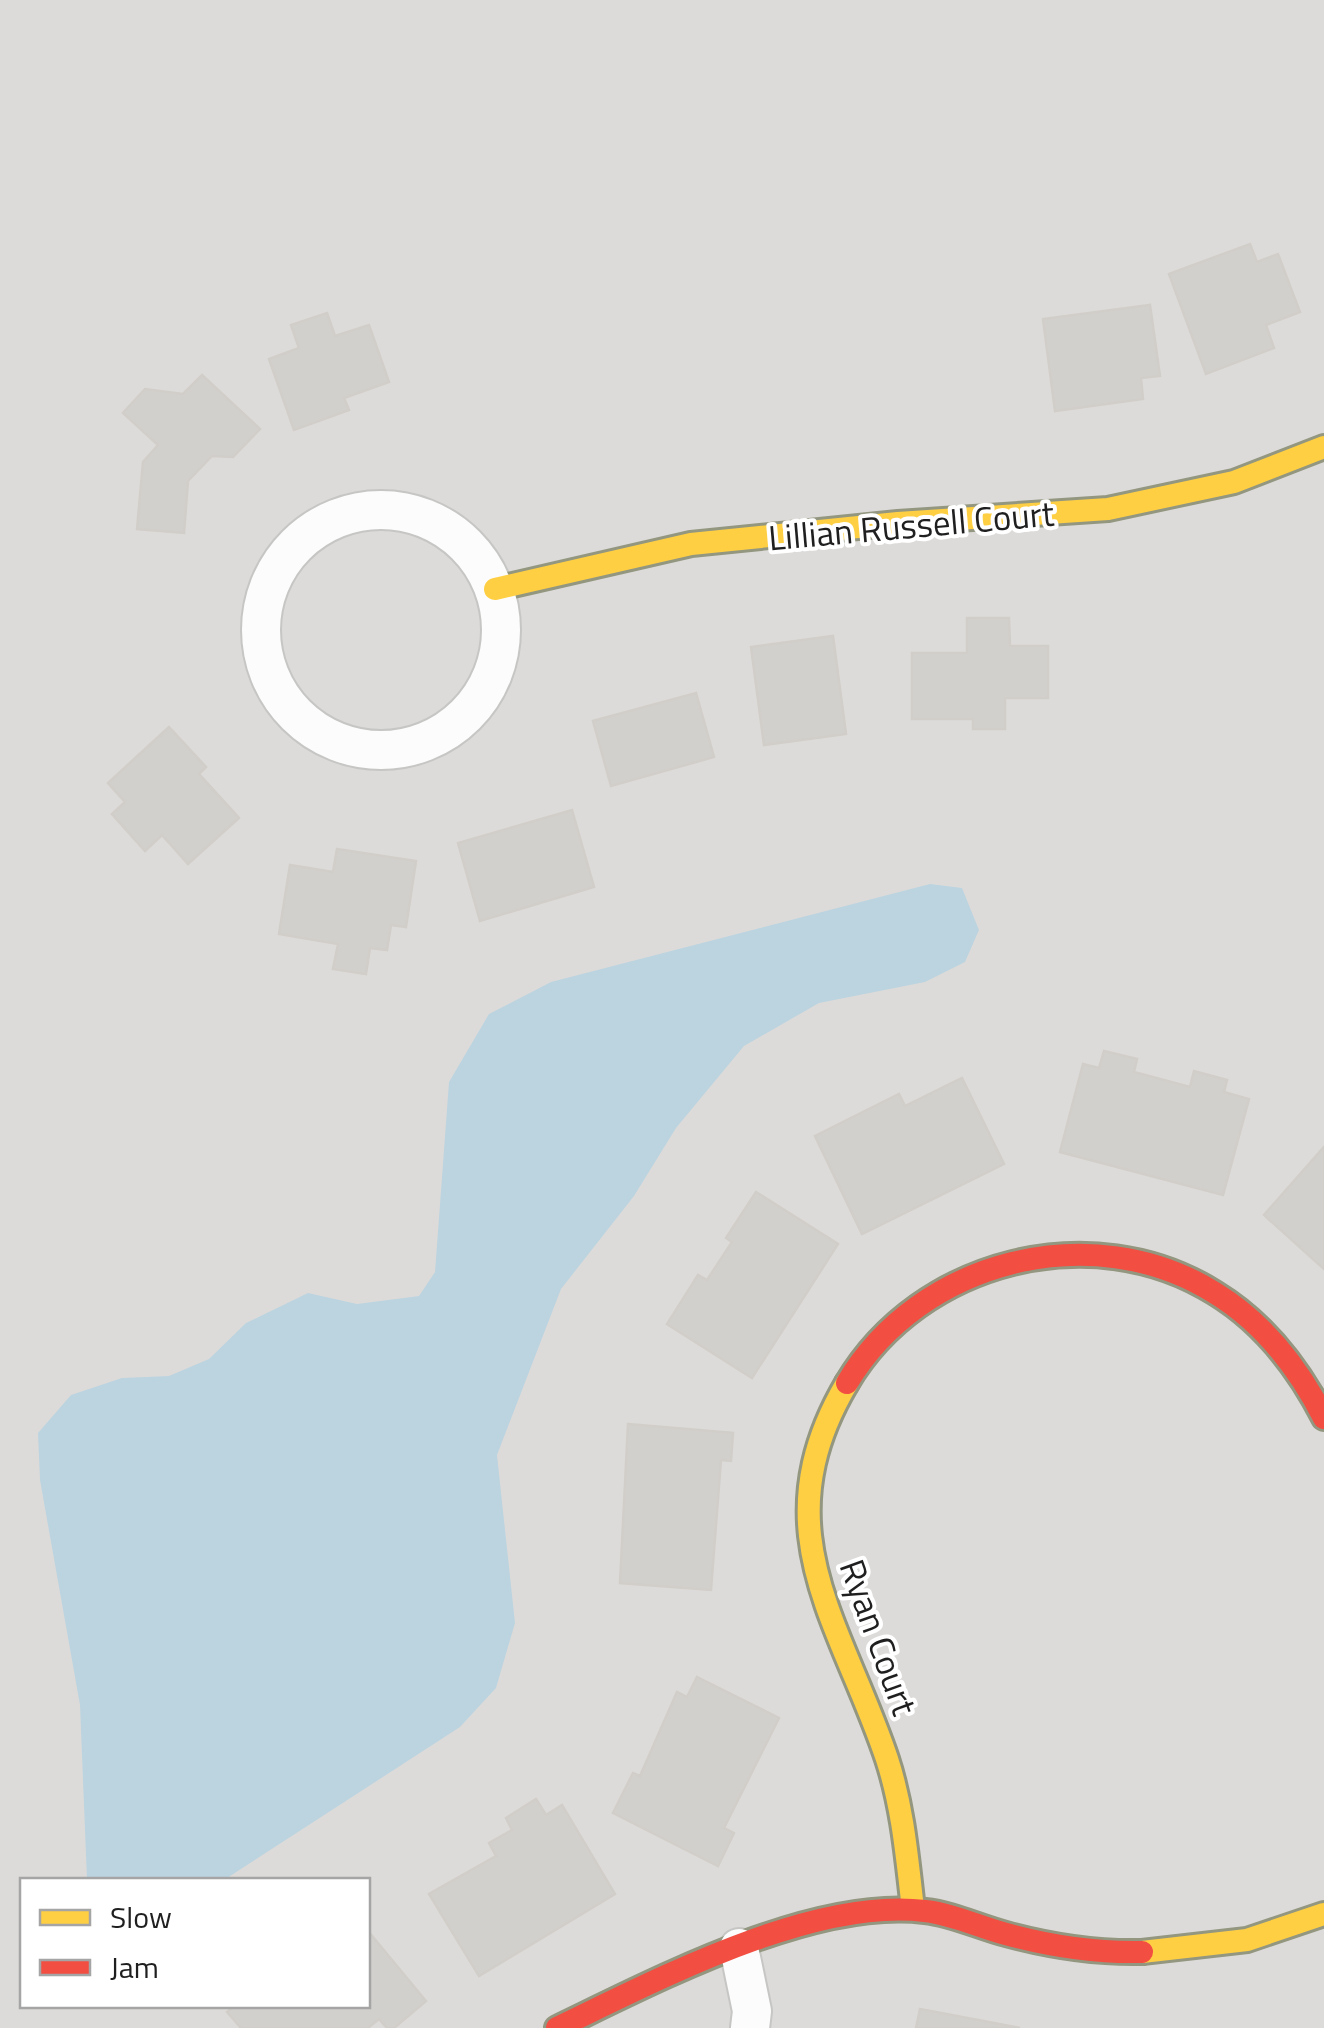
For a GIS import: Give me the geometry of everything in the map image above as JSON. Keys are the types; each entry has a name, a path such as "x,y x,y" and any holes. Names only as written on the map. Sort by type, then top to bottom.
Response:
{"street":[{"name":"Lillian Russell Court","path":"495,589 691,544 898,523 1108,509 1234,482 1324,448"},
{"path":"372,510 411,513 447,528 476,555 495,589 502,628 495,668 476,704 446,731 410,747 370,750 332,740 298,718 274,686 262,648 263,608 269,589 276,571 300,540 334,519 372,510"},
{"name":"Ryan Court","path":"913,1909 894,1782 817,1587 808,1534 814,1472 828,1417 854,1370 886,1332 941,1288 991,1267 1086,1253 1132,1259 1181,1273 1226,1298 1272,1338 1315,1396 1324,1418"},
{"path":"557,2028 739,1948 853,1914 913,1909 1068,1949 1142,1956 1207,1951 1281,1933 1324,1914"},
{"path":"739,1948 752,2011 750,2028"}],"shaded area":[{"path":"0,0 1324,0 1324,2028 0,2028"}],"water":[{"path":"930,884 962,888 979,930 965,962 925,982 819,1003 744,1046 676,1128 634,1196 561,1289 497,1455 515,1623 496,1688 460,1727 227,1878 87,1878 80,1705 40,1480 38,1433 71,1395 122,1378 169,1376 209,1359 246,1323 308,1293 357,1304 419,1296 435,1272 449,1082 489,1014 551,982"}],"building":[{"path":"1250,244 1257,262 1278,254 1300,312 1266,325 1274,348 1206,374 1169,274"},
{"path":"1150,305 1160,376 1141,378 1143,399 1055,411 1043,319"},
{"path":"327,313 335,336 369,325 389,382 344,398 349,410 294,430 269,359 299,348 291,325"},
{"path":"202,375 260,429 233,457 212,456 188,481 184,533 137,529 143,462 158,445 123,413 145,389 183,394"},
{"path":"967,618 1009,618 1010,646 1048,646 1048,698 1005,698 1005,729 973,729 973,719 912,719 912,653 967,653"},
{"path":"833,636 846,734 764,745 751,647"},
{"path":"696,693 714,757 611,786 593,721"},
{"path":"169,727 206,767 199,774 239,818 188,864 162,835 145,851 112,814 125,802 108,783"},
{"path":"572,810 594,887 480,921 458,843"},
{"path":"337,849 416,861 406,927 391,925 387,950 370,948 366,974 333,969 338,944 279,934 290,865 333,872"},
{"path":"1104,1051 1137,1059 1134,1072 1190,1087 1194,1071 1227,1080 1224,1092 1249,1099 1223,1195 1060,1152 1083,1064 1099,1068"},
{"path":"962,1078 1004,1164 862,1234 815,1136 899,1094 905,1106"},
{"path":"1324,1147 1324,1269 1264,1215"},
{"path":"756,1192 838,1244 752,1378 667,1324 698,1275 707,1280 732,1242 726,1238"},
{"path":"628,1424 733,1433 731,1461 721,1460 711,1590 620,1583"},
{"path":"697,1677 779,1718 724,1828 734,1833 718,1866 613,1813 633,1773 640,1776 677,1692 687,1697"},
{"path":"536,1799 546,1815 562,1805 615,1894 479,1976 429,1894 496,1856 489,1843 512,1830 506,1818"},
{"path":"370,1933 426,2001 394,2028 387,2028 379,2019 368,2028 241,2028 227,2012 232,2008 370,2008"},
{"path":"920,2009 1020,2028 916,2028"}],"traffic: slow":[{"path":"495,589 691,544 898,523 1108,509 1234,482 1324,447"},
{"path":"847,1383 822,1436 810,1485 810,1531 818,1576 832,1619 892,1777 904,1833 913,1909"},
{"path":"1142,1952 1247,1940 1324,1914"}],"traffic: jam":[{"path":"847,1383 879,1341 918,1306 963,1280 1013,1263 1064,1255 1116,1257 1167,1270 1233,1305 1278,1348 1324,1418"},
{"path":"557,2028 736,1946 834,1917 881,1910 925,1911 1057,1945 1142,1952"}]}
